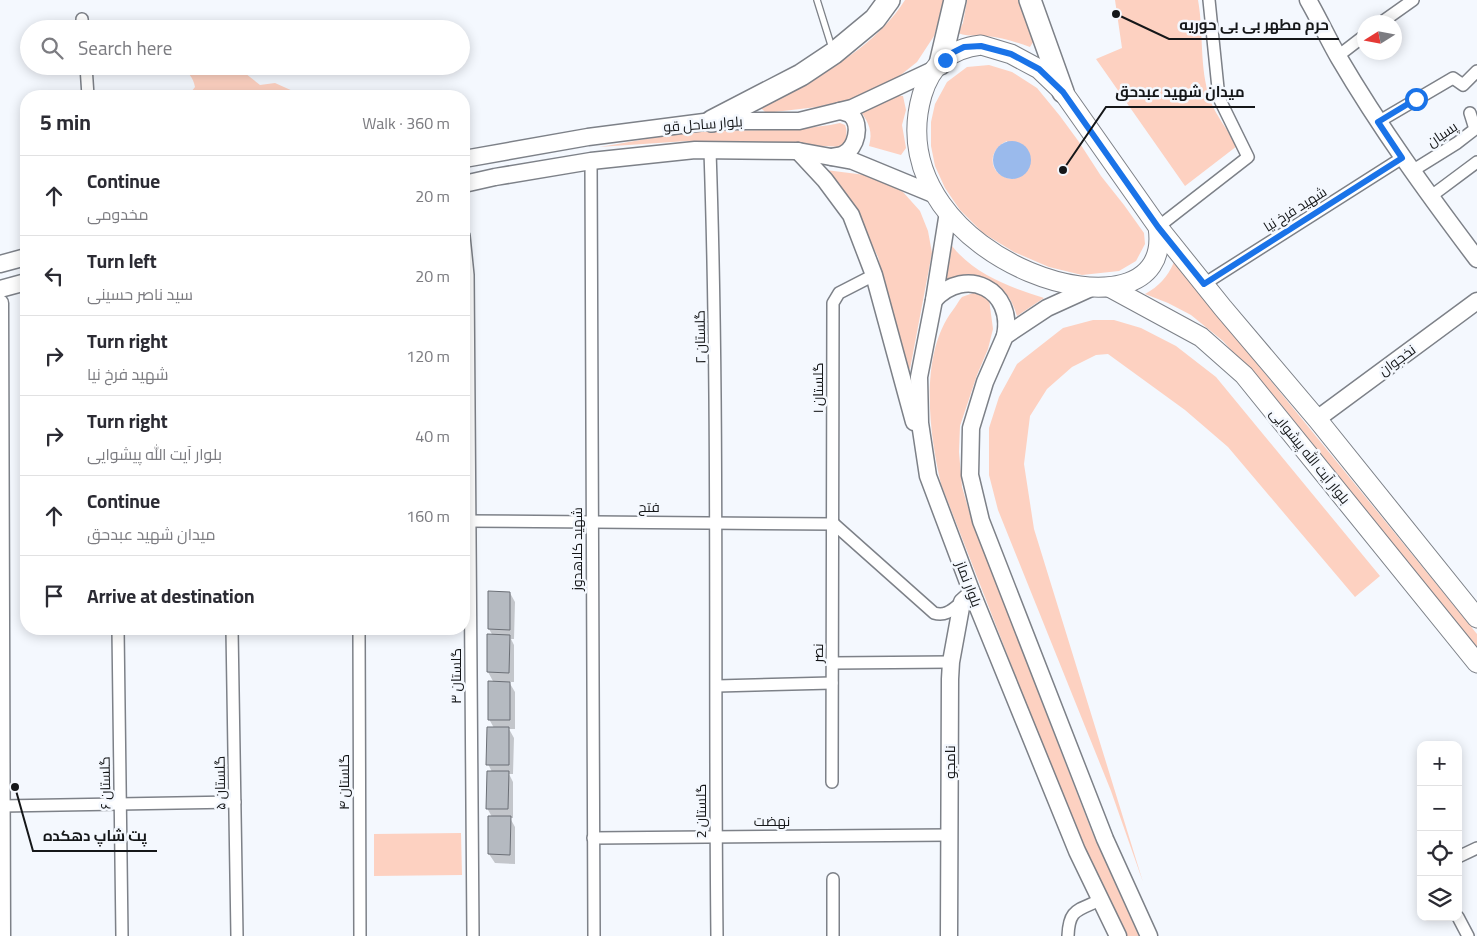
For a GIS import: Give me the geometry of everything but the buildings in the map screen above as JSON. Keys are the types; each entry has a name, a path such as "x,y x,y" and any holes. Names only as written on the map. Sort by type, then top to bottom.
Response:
{"highway":[{"path":"712,121 802,75 834,53 875,19 889,0"},
{"path":"937,66 955,0"},
{"path":"1030,0 1063,92"}],"main road":[{"path":"1310,0 1338,56 1378,122 1430,197 1476,255"},
{"name":"بلوار آیت الله پیشوایی","path":"937,66 952,53 964,47 981,46 1011,54 1039,69 1063,92 1158,227 1317,419 1477,618"},
{"name":"بلوار ساحل قو","path":"470,158 588,137 712,121 799,121 852,108 937,66"},
{"path":"937,66 927,79 919,108 917,137 922,166 933,194 963,230 1001,259 1044,278 1100,287"},
{"path":"832,157 845,154 853,146 856,134 855,122 851,115 840,111"},
{"name":"بلوار ساحل قو","path":"470,183 591,161 696,150 798,151 853,161 933,194"},
{"path":"798,151 825,180 851,215 874,275 928,476"},
{"name":"بلوار نماز","path":"948,212 919,377 920,423 928,476 967,597 1077,852 1118,936"},
{"path":"1004,336 1047,308 1100,287 1127,283 1144,275 1155,260 1159,249 1158,227"},
{"path":"0,264 20,258"},
{"path":"934,300 950,286 970,283 990,290 998,297 1003,306 1007,326 985,382 971,428 970,475 981,521 1105,839 1149,936"},
{"path":"0,289 20,284"},
{"name":"بلوار آیت الله پیشوایی","path":"1100,287 1201,337 1244,375 1477,663"},
{"name":"نخجوان","path":"1317,419 1477,301"},
{"path":"0,303 2,936"},
{"name":"نامجو","path":"949,936 950,679 951,662 967,597"}],"street":[{"path":"1158,227 1248,157 1220,98 1209,0"},
{"path":"1392,15 1412,0"},
{"path":"1338,56 1357,41"},
{"path":"1378,122 1453,78 1463,85 1477,72"},
{"path":"87,75 88,90"},
{"name":"پسیان","path":"1407,165 1457,143 1475,129 1470,113"},
{"name":"گلستان ۲","path":"710,151 714,257 717,686"},
{"name":"شهید کلاهدوز","path":"591,161 594,936"},
{"path":"1430,197 1477,162"},
{"name":"شهید فرخ نیا","path":"1204,284 1407,165"},
{"name":"گلستان ۱","path":"834,524 833,303 839,293 874,275"},
{"name":"فتح","path":"470,521 834,524"},
{"path":"834,524 934,613 940,615 947,613 967,597"},
{"name":"نصر","path":"832,782 834,524"},
{"name":"گلستان ۶","path":"118,635 122,936"},
{"name":"گلستان ۵","path":"232,635 237,936"},
{"name":"گلستان ۴","path":"359,635 360,936"},
{"name":"گلستان ۳","path":"468,635 472,936"},
{"path":"833,663 951,662"},
{"path":"717,686 832,683"},
{"name":"گلستان 2","path":"717,686 717,936"},
{"path":"2,806 235,802"},
{"name":"نهضت","path":"593,838 950,835"},
{"path":"1462,855 1477,848"},
{"path":"833,879 833,936"},
{"path":"1068,936 1068,923 1071,916 1076,911 1100,900"},
{"path":"1460,921 1468,936"}],"lane":[{"path":"817,0 834,53"}],"shaded area":[{"path":"905,0 945,0 934,36 917,62 897,78 848,100 817,107 766,113 761,108 831,68 859,49 885,26"},
{"path":"967,0 1021,0 1035,39 1030,47 997,37 958,33 963,23"},
{"path":"1115,0 1198,0 1204,75 1210,99 1237,146 1185,186 1096,59 1122,48"},
{"path":"989,65 1012,72 1037,88 1060,116 1101,176 1144,233 1145,244 1136,261 1119,271 1082,275 1049,267 1014,252 983,233 960,210 945,188 935,166 931,146 931,122 935,104 947,82 967,67","holes":["1007,141 1014,179 999,174 993,163 995,151"]},
{"path":"190,75 247,75 260,85 275,83 291,90 193,90 195,87"},
{"path":"898,96 903,96 906,110 902,125 906,148 901,155 869,146 870,128 861,112"},
{"path":"840,123 845,125 846,131 843,147 687,141 599,147 699,132 793,129"},
{"path":"826,170 865,175 887,183 903,192 920,211 928,231 932,253 910,369 905,367 878,257 860,221"},
{"path":"952,246 971,265 994,279 1044,298 1017,316 1006,293 998,287 980,282 945,282"},
{"path":"1174,262 1477,634 1477,648 1283,407 1223,341 1191,315 1145,294 1162,281"},
{"path":"976,292 989,299 993,329 988,349 960,426 959,452 962,487 972,521 1092,832 1139,936 1127,936 1082,847 941,484 931,418 931,371 935,349 942,328 962,297"},
{"path":"1093,320 1114,320 1141,328 1176,346 1216,377 1380,576 1355,597 1228,447 1185,410 1108,354 1096,355 1072,367 1047,389 1030,416 1024,464 1034,529 1143,882 1111,791 998,510 989,475 989,428 999,397 1017,364 1063,328"},
{"path":"461,833 462,875 374,876 374,834"}],"water":[{"path":"1012,141 1026,146 1031,160 1026,174 1012,179 998,174 993,160 998,146"}],"place":[{"name":"حرم مطهر بی بی حوریه","path":"1116,14"},
{"name":"میدان شهید عبدحق","path":"1063,170"},
{"name":"پت شاپ دهكده","path":"15,787"}],"route":[{"path":"945,60 952,53 964,47 981,46 1011,54 1039,69 1063,92 1158,227 1204,284 1402,158 1378,122 1416,99"}]}
